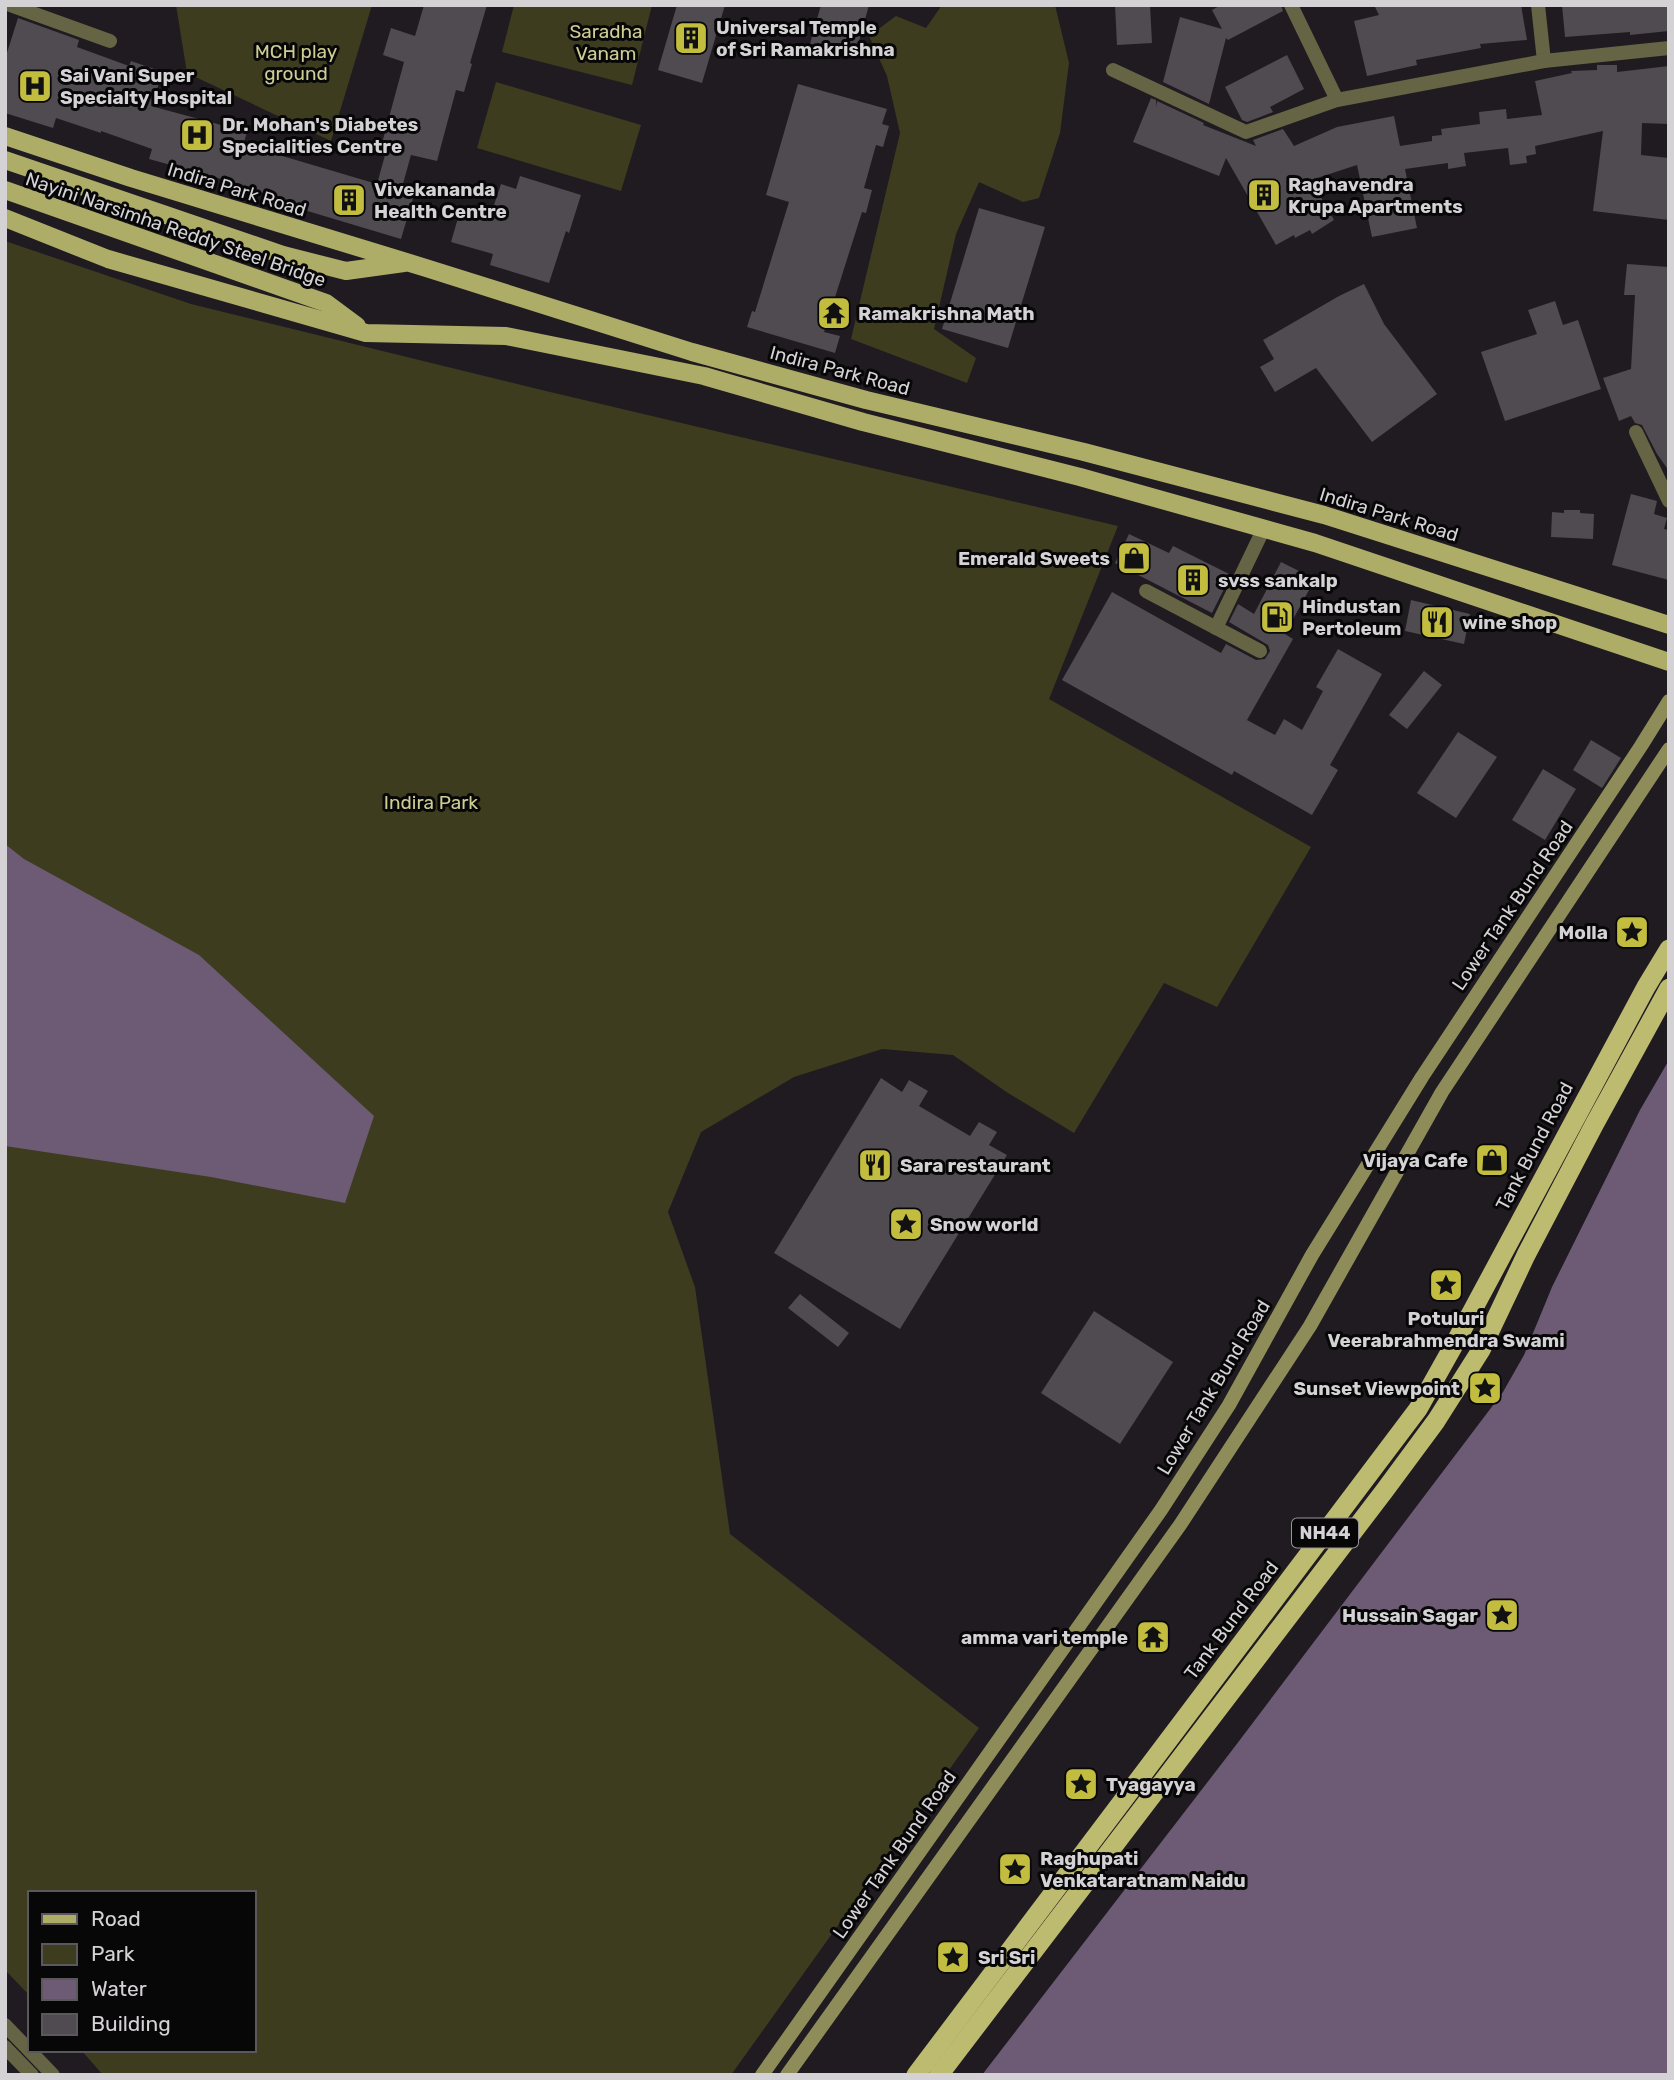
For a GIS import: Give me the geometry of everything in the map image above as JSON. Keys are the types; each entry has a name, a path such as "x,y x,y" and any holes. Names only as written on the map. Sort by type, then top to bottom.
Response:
{"highway":[{"name":"Tank Bund Road","path":"916,2075 1418,1409 1639,999 1669,949"},
{"name":"NH44","path":"939,2075 1436,1421 1481,1350 1538,1231 1669,988"}],"main road":[{"name":"Indira Park Road","path":"5,136 131,178 410,262 692,352 866,400 1084,452 1324,515 1669,625"},
{"name":"Nayini Narsimha Reddy Steel Bridge","path":"5,160 270,251 346,271 410,262"},
{"name":"Nayini Narsimha Reddy Steel Bridge","path":"5,191 326,303 366,333"},
{"path":"5,218 108,259 366,333 506,336 704,376 863,422 1080,477 1315,543 1669,662"},
{"name":"Lower Tank Bund Road","path":"762,2075 1161,1510 1229,1405 1312,1255 1429,1066 1669,701"},
{"path":"787,2075 1180,1525 1310,1326 1442,1092 1669,749"}],"street":[{"path":"10,5 110,41"},
{"path":"1291,5 1337,100"},
{"path":"1538,5 1544,61"},
{"path":"1113,70 1246,132 1337,100 1544,61 1669,48"},
{"path":"1636,432 1669,501"},
{"path":"1216,628 1264,528"},
{"path":"1146,591 1259,651"},
{"path":"5,2025 28,2049"},
{"path":"5,2047 32,2075"},
{"path":"31,2052 53,2075"}],"green space":[{"name":"MCH play ground","path":"176,5 372,5 331,141 187,73"},
{"name":"Saradha Vanam","path":"514,5 652,5 632,85 502,52"},
{"path":"942,5 1055,5 1069,63 1060,133 1039,198 1023,202 979,182 956,234 934,329 976,358 967,383 851,339 900,133 887,76 869,36 896,16 926,28"},
{"path":"496,82 641,125 621,191 477,148"},
{"name":"Indira Park","path":"5,241 191,304 1118,526 1049,699 1311,847 1217,1007 1164,983 1074,1133 1008,1093 953,1055 882,1049 794,1077 701,1132 668,1212 695,1287 730,1534 979,1728 731,2075 103,2075 83,2052 256,2052 256,1891 28,1891 28,1994 5,1970"}],"water":[{"path":"5,844 24,859 199,955 374,1116 345,1203 211,1177 5,1146"},
{"name":"Hussain Sagar","path":"1669,1060 1669,2075 982,2075 1503,1392 1524,1355 1552,1287 1640,1110"}],"building":[{"path":"424,5 487,5 464,92 456,90 437,161 411,155 401,191 414,195 401,239 284,204 285,199 242,187 243,185 149,159 152,149 101,131 56,118 53,128 5,113 5,59 18,18 79,40 77,47 129,66 131,61 163,72 151,106 247,132 244,142 280,151 279,155 377,184 387,148 381,147 404,62 383,55 391,28 415,36"},
{"name":"Universal Temple of Sri Ramakrishna","path":"677,5 725,5 702,83 658,70"},
{"path":"821,5 869,5 855,56 810,44"},
{"path":"1115,5 1150,5 1152,43 1117,45"},
{"path":"1221,5 1281,5 1283,11 1228,40 1226,38 1209,104 1163,82 1180,17 1222,29 1212,10"},
{"path":"1374,5 1521,5 1527,40 1480,44 1481,48 1416,60 1417,65 1367,76 1354,21 1379,15"},
{"path":"1562,5 1669,5 1669,31 1565,37"},
{"path":"1287,55 1304,89 1270,107 1273,112 1247,122 1242,120 1225,87"},
{"path":"1597,65 1617,65 1617,72 1669,66 1669,124 1642,123 1641,155 1669,158 1669,220 1593,211 1603,131 1535,146 1536,154 1526,156 1527,163 1510,165 1508,148 1464,153 1466,166 1448,169 1448,163 1405,169 1417,228 1372,237 1357,165 1311,180 1334,220 1312,234 1310,230 1276,245 1226,158 1219,176 1133,142 1151,98 1156,100 1156,107 1157,101 1204,123 1203,125 1256,146 1253,140 1283,129 1294,146 1337,127 1394,116 1400,146 1432,141 1432,136 1442,135 1441,129 1480,124 1479,112 1506,109 1507,119 1542,115 1535,81 1572,73 1571,71 1597,70"},
{"path":"798,84 887,109 882,124 889,126 883,147 876,145 864,188 872,190 866,213 862,212 824,332 840,336 835,353 747,327 752,311 755,312 789,202 766,195"},
{"path":"520,176 581,195 549,283 490,265 493,254 451,242 460,211 489,220 501,184 516,189"},
{"path":"979,208 1045,227 1008,348 942,329"},
{"path":"1627,264 1669,267 1669,471 1642,425 1635,423 1631,416 1619,421 1603,378 1631,369 1635,295 1624,295"},
{"path":"1364,284 1384,324 1437,394 1372,442 1316,368 1275,392 1260,367 1274,359 1263,340"},
{"path":"1555,301 1563,325 1578,320 1601,389 1505,421 1481,352 1537,334 1528,310"},
{"path":"1631,494 1657,501 1654,514 1667,518 1664,529 1669,530 1669,580 1612,565"},
{"path":"1564,510 1580,510 1580,513 1594,514 1593,539 1551,537 1552,512 1564,513"},
{"name":"svss sankalp","path":"1129,534 1169,553 1173,546 1231,575 1212,613 1115,563"},
{"path":"1281,562 1315,579 1285,634 1293,639 1247,720 1275,735 1284,719 1302,730 1323,691 1316,687 1338,649 1382,674 1330,765 1338,770 1312,815 1234,771 1232,775 1062,680 1112,592 1221,653 1226,644 1256,660 1265,659 1270,651 1268,645 1229,622 1238,604 1254,614"},
{"name":"wine shop","path":"1411,600 1470,614 1464,644 1405,631"},
{"path":"1424,671 1442,685 1407,729 1389,715"},
{"path":"1458,732 1497,757 1456,818 1417,793"},
{"path":"1591,740 1621,758 1602,788 1573,770"},
{"path":"1543,769 1576,789 1545,840 1512,820"},
{"path":"881,1078 902,1092 909,1080 928,1091 919,1106 970,1136 979,1122 997,1132 989,1145 1007,1155 900,1329 774,1253"},
{"path":"800,1294 849,1333 838,1347 788,1308"},
{"path":"1094,1311 1173,1362 1120,1444 1041,1393"}],"place":[{"name":"Universal Temple of Sri Ramakrishna","path":"691,38"},
{"name":"Sai Vani Super Specialty Hospital","path":"35,86"},
{"name":"Dr. Mohan's Diabetes Specialities Centre","path":"197,135"},
{"name":"Raghavendra Krupa Apartments","path":"1264,195"},
{"name":"Vivekananda Health Centre","path":"349,200"},
{"name":"Ramakrishna Math","path":"834,313"},
{"name":"Emerald Sweets","path":"1134,558"},
{"name":"svss sankalp","path":"1193,580"},
{"name":"Hindustan Pertoleum","path":"1277,617"},
{"name":"wine shop","path":"1437,622"},
{"name":"Molla","path":"1632,932"},
{"name":"Vijaya Cafe","path":"1492,1160"},
{"name":"Sara restaurant","path":"875,1165"},
{"name":"Snow world","path":"906,1224"},
{"name":"Potuluri Veerabrahmendra Swami","path":"1446,1285"},
{"name":"Sunset Viewpoint","path":"1485,1388"},
{"name":"Hussain Sagar","path":"1502,1615"},
{"name":"amma vari temple","path":"1153,1637"},
{"name":"Tyagayya","path":"1081,1784"},
{"name":"Raghupati Venkataratnam Naidu","path":"1015,1869"},
{"name":"Sri Sri","path":"953,1957"}]}
